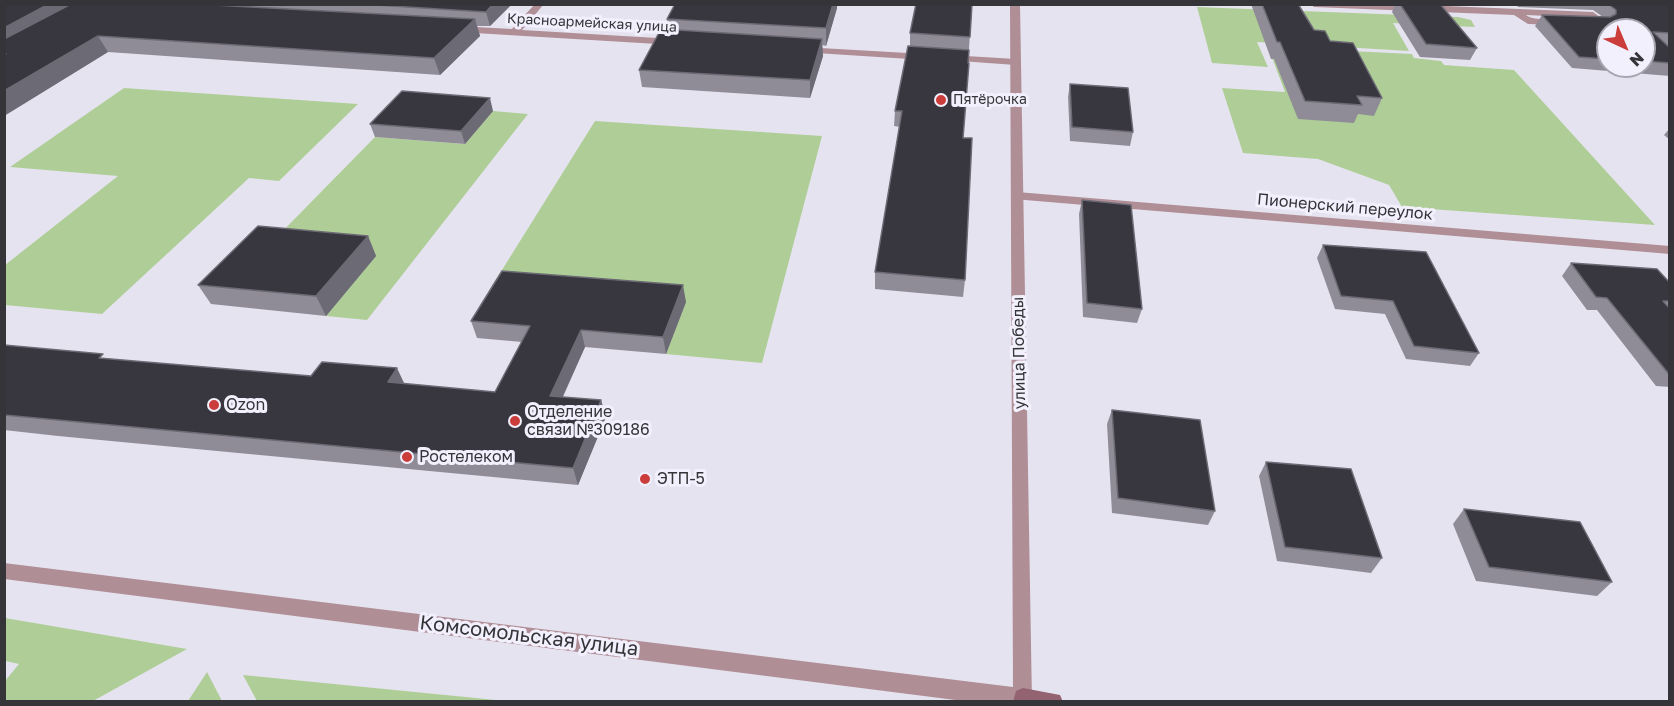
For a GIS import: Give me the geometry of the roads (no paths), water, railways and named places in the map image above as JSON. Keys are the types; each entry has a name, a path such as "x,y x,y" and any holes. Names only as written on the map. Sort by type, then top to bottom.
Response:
{"main road":[{"name":"Комсомольская улица","path":"1023,700 1053,702"}],"street":[{"path":"515,32 540,4"},
{"name":"улица Победы","path":"1015,4 1023,700"},
{"path":"1314,4 1593,15 1603,23 1528,21 1517,13"},
{"name":"Красноармейская улица","path":"446,28 690,43"},
{"path":"793,49 932,57"},
{"path":"943,58 1016,62"},
{"name":"Пионерский переулок","path":"1017,196 1670,250"},
{"name":"Комсомольская улица","path":"4,571 1023,700"}],"place":[{"name":"Пятёрочка","path":"941,100"},
{"name":"Ozon","path":"214,405"},
{"name":"Отделение связи №309186","path":"515,421"},
{"name":"Ростелеком","path":"407,457"},
{"name":"ЭТП-5","path":"645,479"}]}
